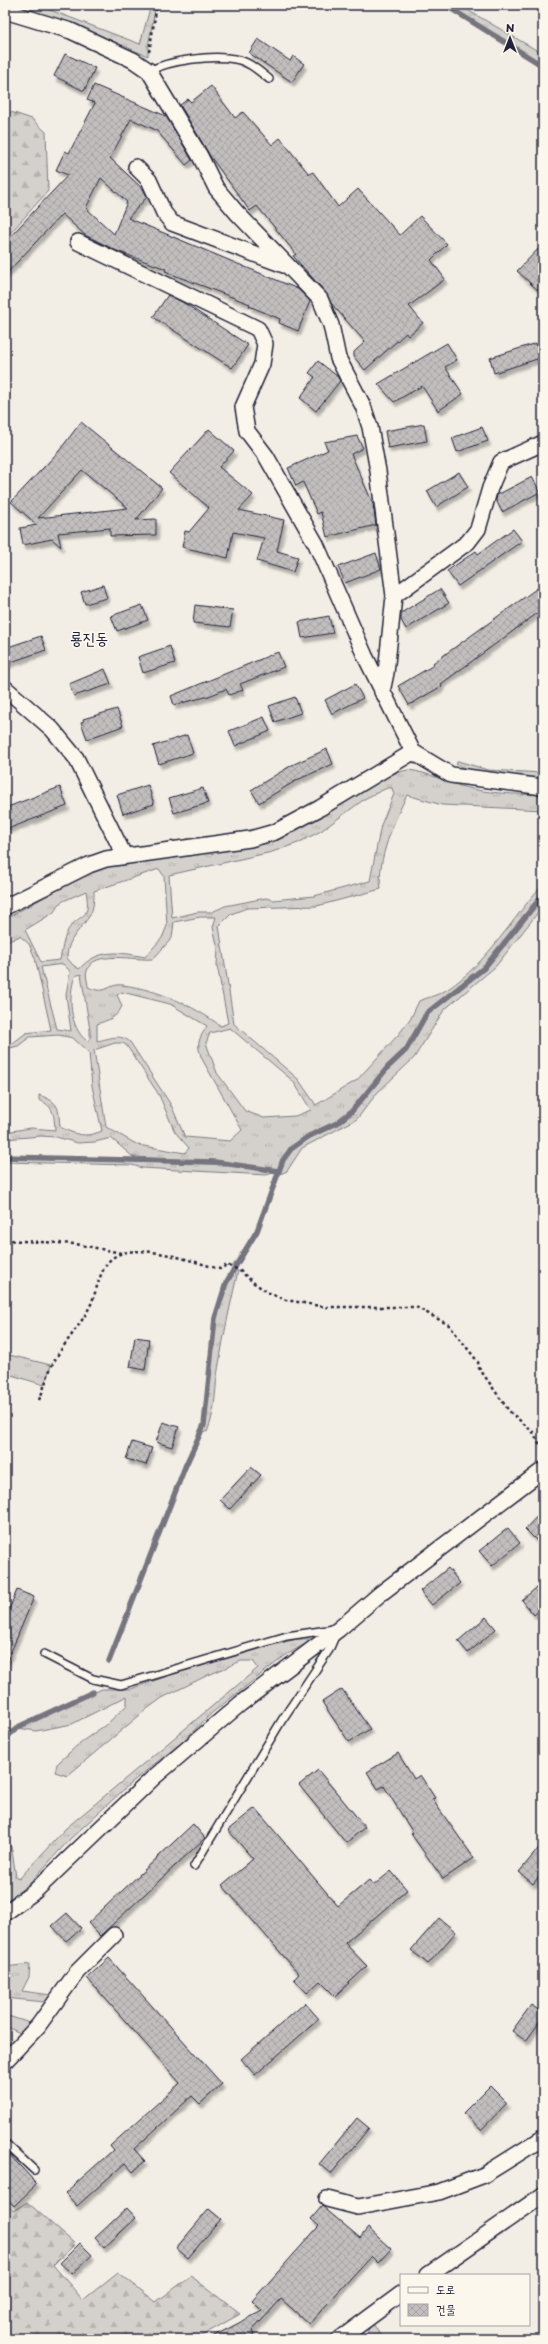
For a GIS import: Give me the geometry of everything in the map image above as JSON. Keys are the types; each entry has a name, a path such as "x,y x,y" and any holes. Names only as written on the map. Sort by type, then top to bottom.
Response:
{"street":[{"path":"5,11 71,31 133,60 149,71 200,156 216,188 237,213 320,299 331,325 338,358 363,406 370,427 386,518 394,596 386,673 382,692"},
{"path":"136,167 149,180 164,213 172,223 288,266"},
{"path":"78,242 258,329 265,344 262,364 243,407 247,431 266,456 316,544 382,692 413,752 451,775 543,787"},
{"path":"394,596 468,542 478,529 490,488 501,462 543,443"},
{"path":"5,688 52,729 76,758 124,856"},
{"path":"5,907 89,865 124,856 250,839 275,832 307,816 413,752"},
{"path":"5,1913 34,1892 152,1778 240,1704 339,1629 380,1594 543,1470"},
{"path":"5,2061 38,2026 77,1972 114,1935"},
{"path":"327,2199 358,2207 439,2192 484,2175 543,2138"},
{"path":"429,2274 543,2195"},
{"path":"348,2336 400,2295"}],"lane":[{"path":"149,71 161,65 180,60 235,59 248,64 269,79"},
{"path":"44,1654 93,1679 121,1685 287,1636 339,1629"},
{"path":"194,1866 236,1793 329,1650 339,1629"},
{"path":"5,2142 34,2170"}],"path":[{"path":"149,71 149,46 157,5"},
{"path":"5,1240 76,1244 122,1253"},
{"path":"39,1400 52,1365 88,1310 106,1265 112,1258 122,1253 132,1250 146,1251 220,1269 227,1265 239,1270 269,1293 286,1300 326,1308 401,1306 416,1308 425,1312 449,1325 478,1362 479,1368 509,1411 533,1432 539,1443 543,1446"}],"green space":[{"path":"5,5 37,5 140,44 151,5 156,5 148,46 148,56 71,27"},
{"path":"448,5 459,5 543,54 543,65"},
{"path":"5,110 32,119 46,132 48,191 5,239"},
{"path":"458,761 488,770 543,773 543,779 510,777 475,772 456,764"},
{"path":"408,770 423,773 457,785 484,791 543,795 543,810 442,805 407,795 392,828 384,853 380,878 381,889 317,906 247,908 231,914 219,926 234,1024 298,1079 316,1105 357,1080 410,1020 419,1001 448,989 475,966 543,884 543,894 483,967 426,1013 405,1049 387,1066 351,1110 337,1121 296,1143 281,1159 278,1170 215,1161 133,1157 111,1138 95,1142 78,1143 56,1137 41,1136 5,1139 5,1132 31,1128 55,1130 52,1112 48,1105 39,1100 39,1095 51,1100 57,1106 60,1127 81,1135 102,1131 92,1086 89,1053 73,1038 58,1035 30,1037 18,1046 6,1049 5,1051 5,1045 13,1043 26,1033 51,1030 35,958 29,944 20,936 5,943 5,919 93,870 108,866 259,845 294,831 365,786 393,774","holes":["387,788 392,788 394,794 381,825 370,881 314,896 273,900 266,898 225,906 212,912 198,912 172,918 169,875 272,852 298,843 321,831 366,798","159,869 164,876 167,926 162,938 145,957 110,953 94,958 79,969 67,958 69,945 91,912 94,903 94,891","86,891 86,913 75,921 67,932 60,960 41,962 25,930 53,913 61,902","200,917 216,917 213,927 218,949 217,965 228,1023 221,1026 199,1011 187,1005 136,987 118,985 103,990 88,987 86,973 91,964 97,960 106,958 153,959 172,938 174,922","63,964 70,971 66,995 71,1031 57,1029 41,967","81,974 90,1030 90,1039 87,1041 81,1035 73,1020 71,1001 75,976","122,992 170,1004 207,1026 199,1042 200,1054 242,1130 230,1141 185,1137 171,1105 130,1042 126,1039 118,1037 97,1041 97,1024 115,1016 122,1006 117,995","230,1028 293,1081 311,1110 295,1116 264,1118 245,1111 217,1073 206,1043 210,1033","115,1043 123,1043 127,1046 159,1095 175,1132 189,1148 185,1153 138,1145 106,1127 94,1050"]},
{"path":"543,898 543,906 496,966 444,1010 414,1058 377,1093 357,1119 302,1148 287,1171 278,1175 284,1160 297,1145 338,1124 353,1112 389,1068 407,1050 428,1014 485,969"},
{"path":"5,1158 215,1164 277,1172 266,1175 142,1168 132,1165 5,1162"},
{"path":"235,1270 238,1271 217,1373 212,1415 207,1432 203,1431 216,1319 227,1284"},
{"path":"5,1354 51,1365 44,1385 5,1373"},
{"path":"297,1639 314,1639 286,1655 213,1712 181,1743 132,1782 70,1839 29,1884 5,1902 5,1828 12,1851 16,1877 19,1879 65,1829 258,1668 253,1661 241,1661 204,1677 162,1698 67,1776 55,1772 57,1764 81,1742 107,1724 127,1705 127,1696 72,1724 36,1731 18,1728 102,1689 131,1689 212,1660"},
{"path":"30,1964 29,1977 22,1991 51,1995 45,2002 5,1998 5,1967"},
{"path":"5,2015 30,2023 22,2034 5,2026"},
{"path":"5,2201 13,2211 27,2202 75,2244 53,2265 83,2300 118,2272 156,2302 191,2276 240,2314 196,2339 5,2339"},
{"path":"372,2322 382,2338 382,2339 364,2339"}],"building":[{"path":"258,39 290,61 293,56 304,64 292,82 249,53"},
{"path":"65,54 95,68 84,91 54,76"},
{"path":"94,85 166,116 192,160 186,165 156,130 131,119 110,158 144,190 147,197 128,218 298,289 310,301 298,331 279,323 280,319 249,306 250,304 179,277 165,271 166,269 117,251 85,235 62,214 5,275 5,242 68,175 56,170 65,151 69,153 95,103 87,100","holes":["101,178 127,202 114,234 86,208"]},
{"path":"211,86 235,118 243,112 272,145 280,138 309,174 313,172 338,207 358,189 400,235 420,216 447,244 431,260 445,279 409,306 423,323 408,336 406,333 365,370 354,357 354,352 365,342 331,303 326,293 293,256 296,254 257,206 250,211 210,156 180,105 188,99 191,102"},
{"path":"543,244 543,295 517,271"},
{"path":"168,295 184,303 248,345 232,368 153,317"},
{"path":"447,343 457,360 445,367 463,394 438,411 422,386 394,402 378,384"},
{"path":"536,343 540,358 494,373 490,358"},
{"path":"318,361 337,376 340,381 316,411 300,398 315,377 309,373"},
{"path":"81,422 162,488 136,520 156,519 156,535 110,536 110,528 58,533 61,547 52,539 23,545 20,528 37,525 11,502 59,451","holes":["82,470 128,508 38,518"]},
{"path":"424,424 427,441 388,448 385,431"},
{"path":"482,427 488,441 457,452 452,438"},
{"path":"209,429 234,451 219,467 253,495 239,510 284,520 277,551 298,557 293,572 257,561 264,538 233,532 228,558 182,547 185,531 189,532 209,508 169,473"},
{"path":"357,436 363,448 351,454 373,504 376,525 327,537 321,512 317,514 303,482 296,486 288,468 328,450 324,442"},
{"path":"459,472 468,487 436,507 427,491"},
{"path":"532,477 540,492 502,512 496,500 497,495"},
{"path":"513,529 522,541 458,586 447,571 476,551 478,554"},
{"path":"376,553 381,569 345,583 338,567"},
{"path":"543,584 543,609 441,684 442,686 409,705 398,686 434,665 433,663"},
{"path":"103,585 107,598 85,604 81,592"},
{"path":"440,589 449,603 406,629 401,620 401,613"},
{"path":"142,605 148,620 117,631 111,616"},
{"path":"195,605 233,610 230,627 193,623"},
{"path":"329,616 333,633 302,638 299,622"},
{"path":"41,636 46,650 5,664 5,648"},
{"path":"170,646 175,663 143,673 138,657"},
{"path":"278,652 284,667 240,684 243,690 229,695 226,689 209,696 174,705 171,696"},
{"path":"105,669 111,684 74,696 69,684"},
{"path":"355,684 363,698 332,714 325,700"},
{"path":"295,697 301,713 275,722 269,706"},
{"path":"117,709 123,726 87,739 81,722 84,721 83,719"},
{"path":"264,717 270,731 235,746 229,731"},
{"path":"187,735 193,753 159,764 153,746"},
{"path":"327,749 333,764 297,780 259,803 251,790 292,765"},
{"path":"148,785 154,804 123,814 117,795"},
{"path":"60,787 67,806 5,830 5,808"},
{"path":"203,788 208,803 174,813 169,798"},
{"path":"135,1337 149,1339 145,1370 130,1367"},
{"path":"163,1422 179,1427 172,1447 156,1442"},
{"path":"132,1442 152,1448 146,1465 126,1459"},
{"path":"251,1467 261,1475 230,1509 220,1500"},
{"path":"543,1510 543,1547 525,1529"},
{"path":"508,1528 520,1543 492,1566 479,1551"},
{"path":"448,1568 460,1583 432,1605 420,1591"},
{"path":"543,1582 543,1607 534,1615 522,1600"},
{"path":"17,1590 34,1597 5,1666 5,1619"},
{"path":"486,1617 496,1629 468,1653 458,1641"},
{"path":"342,1689 370,1729 349,1742 322,1702"},
{"path":"398,1753 414,1779 420,1775 435,1798 432,1799 474,1858 443,1879 411,1834 413,1833 384,1786 378,1789 367,1772"},
{"path":"318,1770 365,1827 346,1843 299,1785"},
{"path":"255,1808 338,1906 369,1880 374,1885 391,1871 407,1890 345,1943 367,1966 335,1996 320,1981 307,1993 294,1979 299,1974 222,1885 253,1859 228,1830"},
{"path":"193,1824 205,1838 100,1936 88,1923"},
{"path":"543,1843 543,1872 533,1884 519,1872"},
{"path":"67,1913 81,1928 66,1941 52,1926"},
{"path":"439,1918 456,1932 428,1964 411,1950"},
{"path":"109,1958 222,2084 200,2104 192,2096 134,2149 145,2161 133,2172 125,2163 77,2206 65,2193 113,2150 110,2146 180,2083 87,1978"},
{"path":"305,2003 319,2019 255,2075 241,2059"},
{"path":"531,2005 543,2013 543,2017 526,2041 512,2031"},
{"path":"490,2086 507,2103 481,2130 463,2113"},
{"path":"357,2118 369,2128 331,2174 319,2164"},
{"path":"5,2150 37,2184 14,2206 5,2196"},
{"path":"322,2206 360,2238 368,2228 391,2249 378,2263 371,2256 309,2324 281,2299 252,2331 254,2335 246,2339 208,2339 262,2311 252,2301 319,2226 311,2219"},
{"path":"127,2208 136,2218 104,2248 95,2238"},
{"path":"209,2209 221,2219 188,2258 176,2248"},
{"path":"80,2243 92,2255 72,2274 60,2263"}],"waterway":[{"path":"445,5 543,66"},
{"path":"235,1267 257,1231 283,1160 291,1149 309,1136 337,1123 352,1111 388,1067 406,1050 427,1013 484,968 543,895"},
{"path":"5,1157 215,1162 278,1171"},
{"path":"109,1661 185,1467 204,1425 215,1318 226,1283 233,1271"},
{"path":"5,1738 20,1726 93,1692"}],"district":[{"name":"룡진동","path":"89,637"}]}
